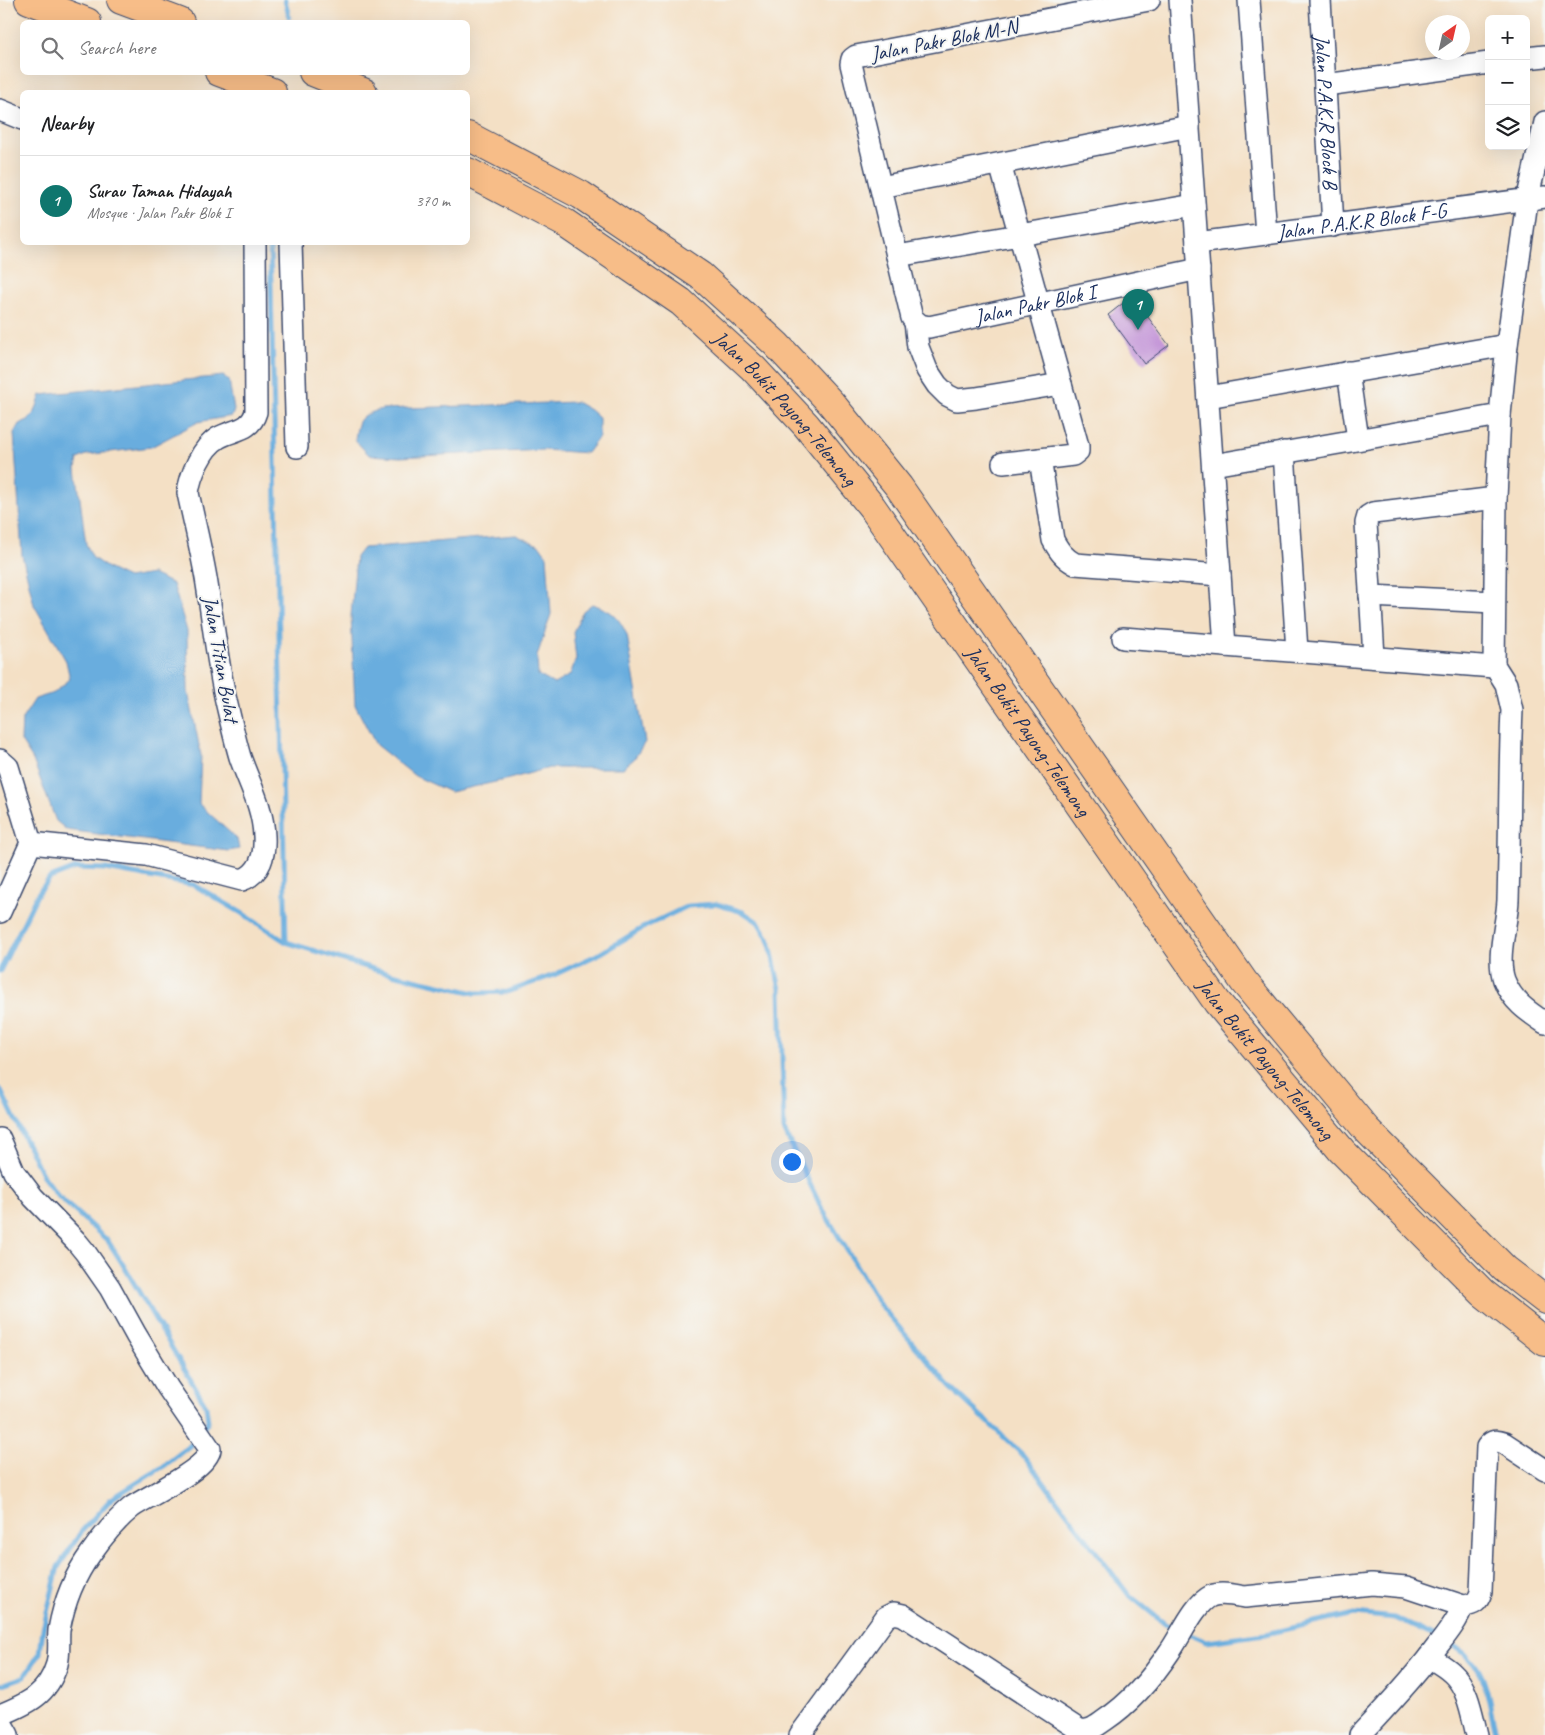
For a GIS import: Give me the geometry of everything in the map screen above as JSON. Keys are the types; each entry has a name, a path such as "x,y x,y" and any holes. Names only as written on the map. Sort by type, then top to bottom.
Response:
{"highway":[{"path":"30,0 82,20"},
{"path":"121,0 175,20"},
{"path":"227,75 267,90"},
{"path":"320,75 358,90"},
{"name":"Jalan Bukit Payong-Telemong","path":"470,137 581,195 701,276 776,344 819,390 899,487 1244,982 1366,1129 1505,1269 1545,1300"},
{"name":"Jalan Bukit Payong-Telemong","path":"470,173 564,223 680,302 753,368 806,425 872,507 1217,1002 1342,1151 1483,1293 1545,1342"}],"street":[{"name":"Jalan Pakr Blok M-N","path":"881,187 851,64 852,59 856,56 1149,0"},
{"path":"1180,0 1226,646"},
{"path":"1249,0 1266,234"},
{"name":"Jalan P.A.K.R Block B","path":"1320,0 1334,226"},
{"path":"1530,58 1545,56"},
{"path":"1325,85 1485,64"},
{"path":"0,110 20,118"},
{"path":"1545,122 1536,199 1507,345 1500,415 1494,602 1494,667 1506,684 1512,710 1508,903 1502,952 1503,978 1508,990 1516,1001 1545,1023"},
{"path":"1061,384 957,400 937,385 927,370 918,347 922,324 912,318 881,187 1189,126"},
{"path":"1000,164 1079,449 1074,455 1003,463"},
{"name":"Jalan P.A.K.R Block F-G","path":"1197,243 1536,199"},
{"path":"897,256 1194,205"},
{"name":"Jalan Titian Bulat","path":"31,843 146,855 242,880 250,876 260,865 264,850 263,822 259,803 240,756 227,703 206,576 188,492 190,480 200,458 211,444 220,437 244,428 251,422 256,412 255,245"},
{"path":"291,245 297,447"},
{"name":"Jalan Pakr Blok I","path":"922,324 1039,303 1199,269"},
{"path":"1208,397 1507,345"},
{"path":"1348,372 1358,439"},
{"path":"1213,465 1500,415"},
{"path":"1284,452 1297,651"},
{"path":"1040,459 1053,540 1066,559 1076,564 1220,575"},
{"path":"1374,657 1366,523 1368,516 1373,513 1496,498"},
{"path":"1370,596 1494,602"},
{"path":"1123,638 1494,667"},
{"path":"0,760 8,768 31,843 0,912"},
{"path":"0,1139 14,1172 33,1197 76,1240 100,1273 168,1388 209,1446 210,1453 207,1458 164,1490 133,1507 104,1534 82,1565 67,1598 59,1630 57,1663 51,1678 43,1691 34,1700 0,1715"},
{"path":"1360,1735 1381,1714 1431,1655 1460,1613 1478,1601 1481,1592 1487,1447 1496,1440 1504,1443 1545,1470"},
{"path":"800,1735 886,1617 894,1613 903,1615 1078,1729 1086,1731 1124,1708 1147,1682 1201,1603 1212,1596 1226,1594 1245,1597 1372,1584 1406,1587 1460,1613"},
{"path":"1431,1655 1453,1673 1459,1682 1464,1692 1477,1735"},
{"path":"0,1721 8,1735"}],"water":[{"path":"223,376 229,380 234,410 232,416 198,422 151,447 86,455 78,459 76,469 86,544 93,558 109,569 128,578 152,574 173,584 187,631 188,691 201,755 199,804 237,839 239,849 229,851 67,830 56,821 33,760 21,741 22,719 35,699 54,693 70,679 66,661 34,605 22,555 14,433 19,424 28,420 35,412 41,395"},
{"path":"576,402 599,418 599,437 587,453 544,450 400,457 369,455 355,440 357,426 361,418 382,409"},
{"path":"516,535 540,546 547,556 551,614 537,656 538,675 554,684 570,675 576,659 573,632 583,611 592,604 610,612 621,623 627,635 645,742 634,759 623,768 549,768 450,792 415,776 376,745 355,705 351,616 356,557 363,548"}],"building":[{"path":"1132,296 1169,345 1144,364 1108,315"}],"waterway":[{"path":"285,0 289,17"},
{"path":"270,245 286,942"},
{"path":"0,971 37,895 50,878 76,868 106,869 194,885 286,942 383,972 475,993 507,992 554,975 601,953 646,926 688,906 716,904 743,912 758,922 769,940 780,989 784,1130 821,1207 880,1305 950,1387 1023,1455 1128,1594 1165,1624 1178,1630"},
{"path":"0,1089 44,1178 58,1196 108,1241 122,1263 206,1406 208,1421 203,1429"},
{"path":"0,1685 24,1677 40,1653 43,1629 58,1567 82,1531 111,1499 164,1466 198,1439"},
{"path":"1186,1633 1207,1642 1265,1634 1354,1614 1395,1618 1438,1638"},
{"path":"1446,1642 1461,1650 1479,1670 1484,1681 1497,1735"}],"place":[{"name":"Surau Taman Hidayah","path":"1138,330"}]}
